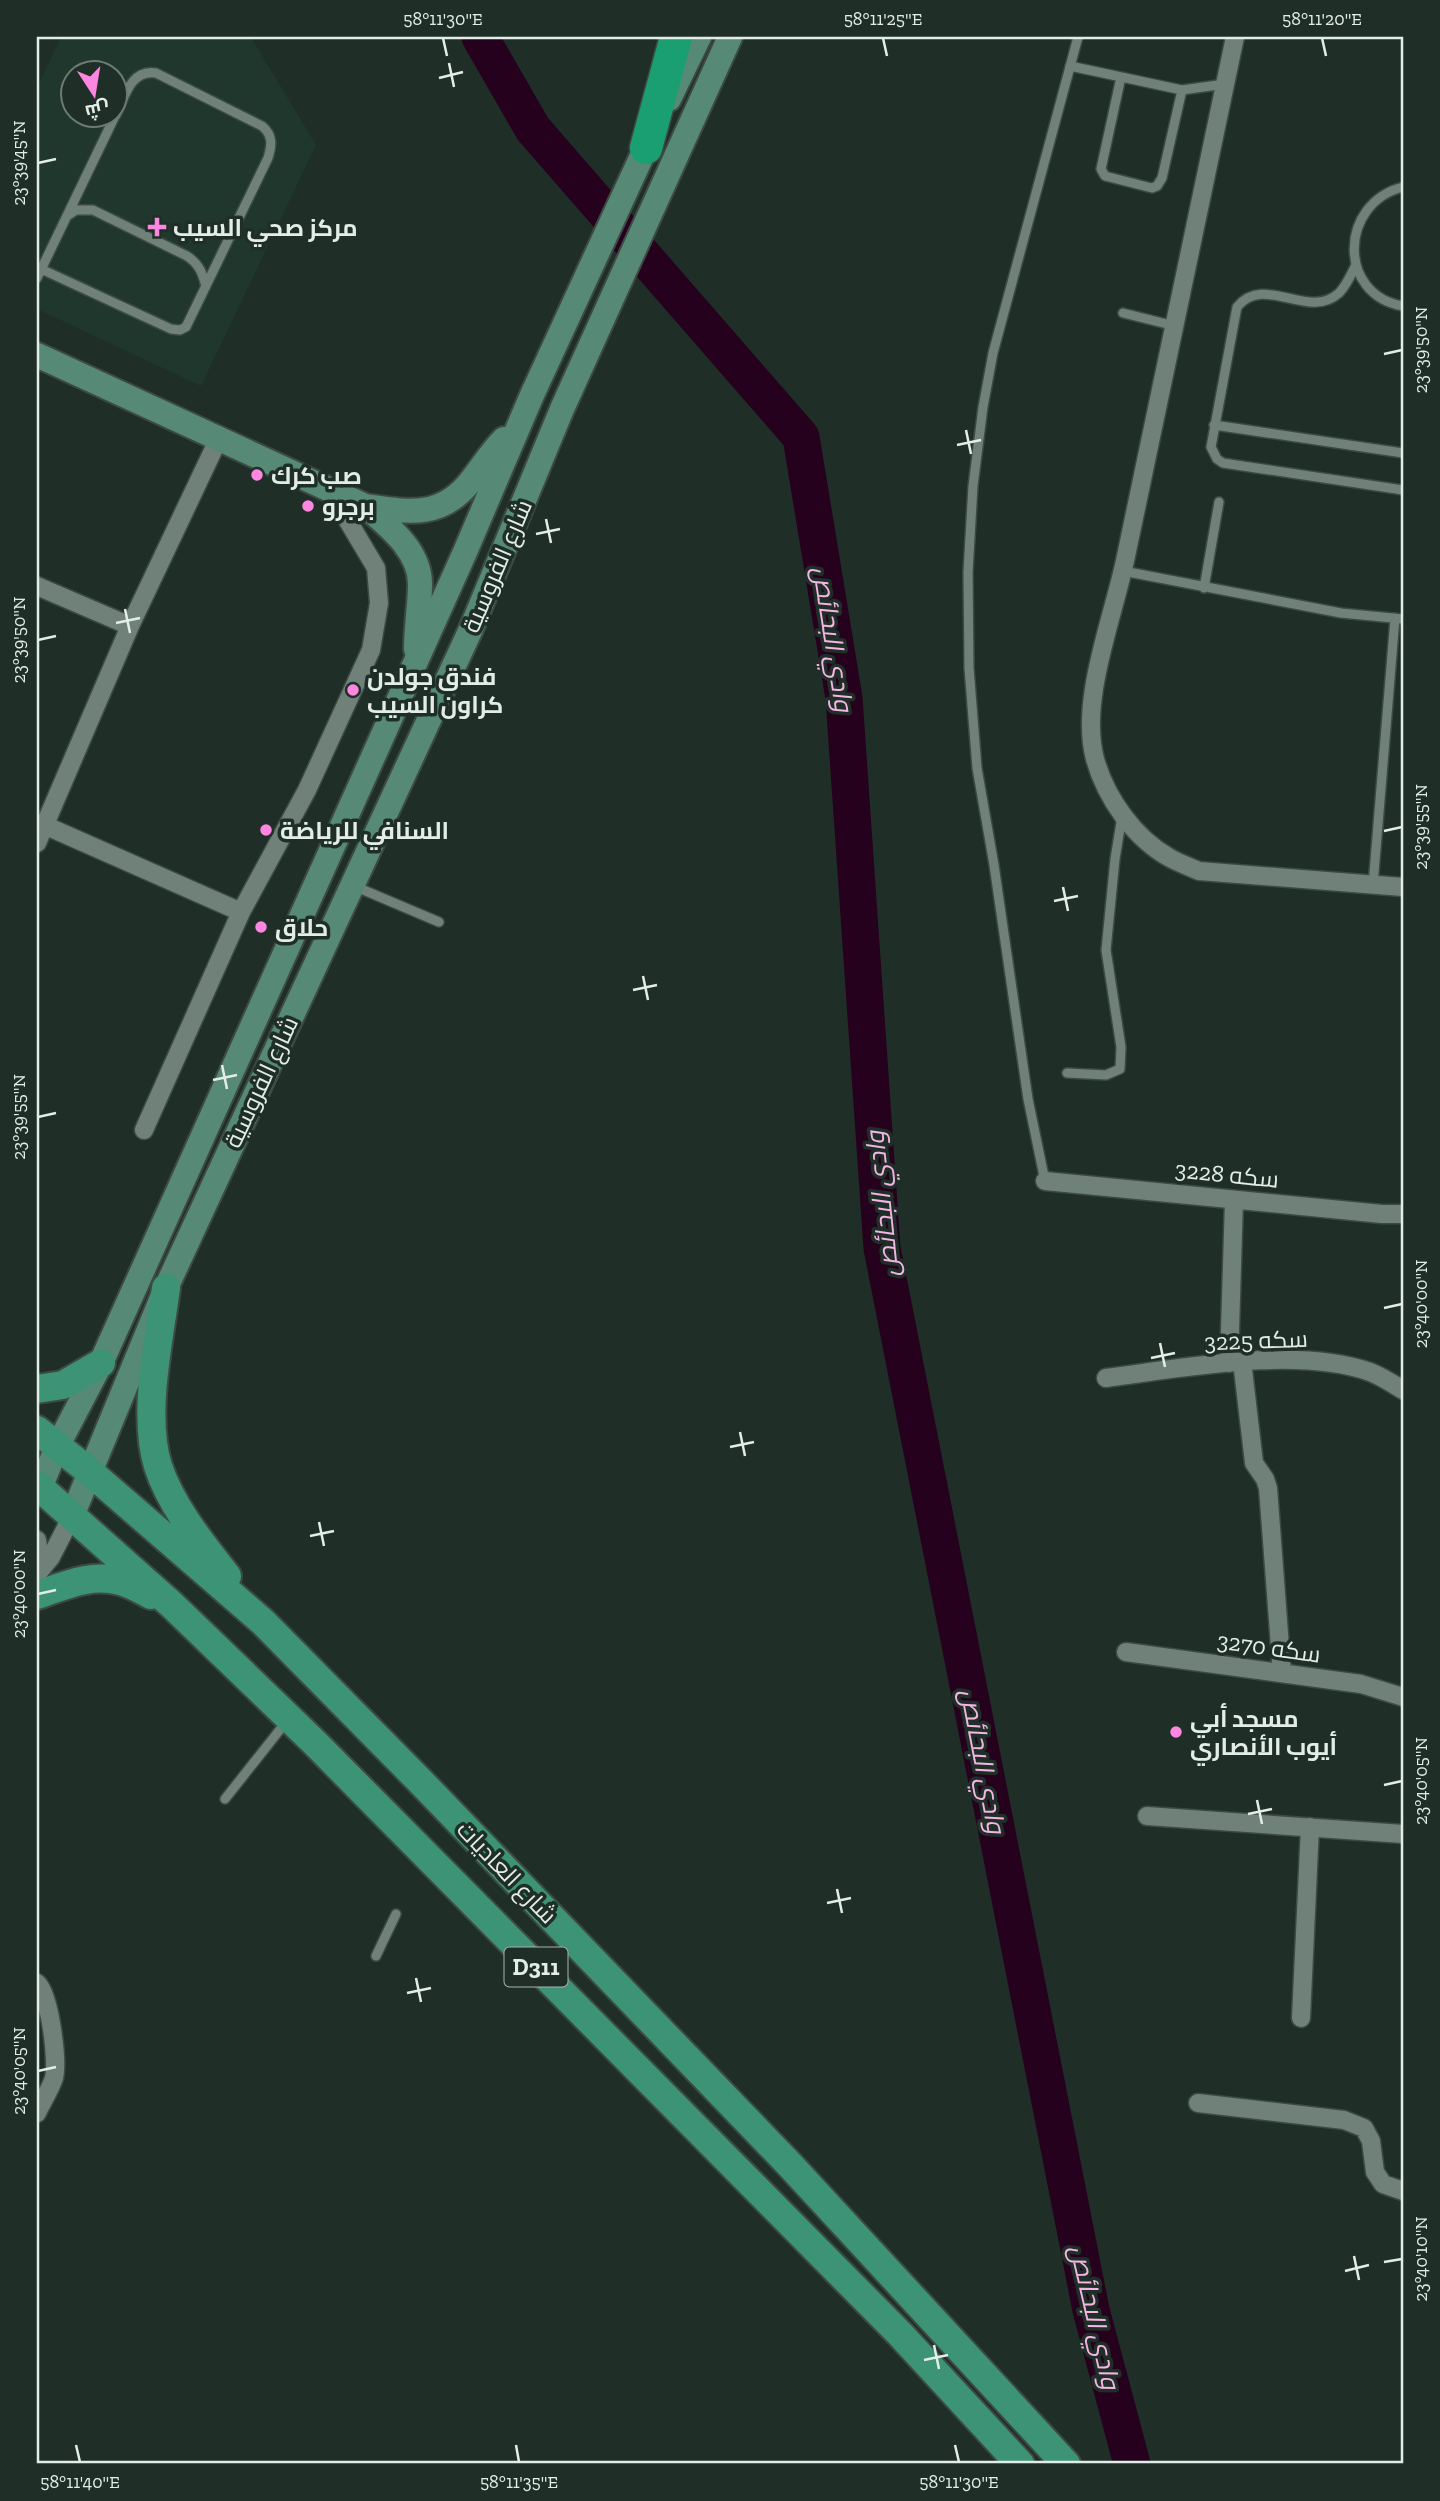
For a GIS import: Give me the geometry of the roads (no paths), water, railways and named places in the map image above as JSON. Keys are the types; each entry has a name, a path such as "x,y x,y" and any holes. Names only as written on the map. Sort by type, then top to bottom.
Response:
{"highway":[{"path":"646,148 676,37"}],"main road":[{"name":"شارع الفروسية","path":"38,1490 47,1439 101,1363 532,395 699,37"},
{"name":"شارع الفروسية","path":"72,1516 166,1289 471,629 562,409 730,37"},
{"path":"37,355 365,506 402,541 416,563 420,583 416,619 416,660"},
{"path":"365,506 422,512 444,504 468,485 497,447 520,424"},
{"path":"166,1289 152,1401 152,1436 159,1466 177,1507 262,1622"},
{"path":"37,1389 63,1384 101,1363"},
{"name":"شارع العاديات","path":"47,1439 90,1472 262,1622 421,1781 780,2155 1066,2464"},
{"name":"شارع العاديات","path":"38,1490 72,1516 172,1605 289,1718 900,2334 1020,2464"},
{"path":"38,1579 100,1578 120,1581 172,1605"}],"street":[{"path":"1235,37 1123,571 1092,696 1090,728 1095,758 1106,788 1122,814 1152,845 1169,858 1199,871 1403,887"},
{"path":"37,843 130,626 219,438"},
{"path":"144,1129 241,912 307,790 371,650 379,603 376,568 329,489"},
{"path":"37,586 130,626"},
{"path":"44,825 241,912"},
{"name":"سكه 3228","path":"1045,1181 1403,1214"},
{"path":"1234,1200 1235,1362 1254,1462 1268,1489 1282,1673"},
{"name":"سكه 3225","path":"1106,1378 1235,1362 1308,1361 1341,1364 1372,1373 1403,1390"},
{"path":"38,1579 72,1516"},
{"path":"37,1540 38,1579"},
{"name":"سكه 3270","path":"1126,1652 1361,1684 1403,1697"},
{"path":"1147,1816 1403,1834"},
{"path":"1301,2018 1310,1827"},
{"path":"37,1983 43,1990 52,2027 55,2069 53,2081 37,2113"},
{"path":"1198,2103 1344,2120 1364,2128 1371,2141 1375,2172 1383,2184 1403,2191"}],"lane":[{"path":"1045,1181 1028,1099 977,768 969,668 968,572 973,486 993,353 1078,37"},
{"path":"1070,66 1182,90 1225,84"},
{"path":"108,130 39,273 171,329 180,330 186,327 268,158 270,136 256,123 165,76 141,73 130,84"},
{"path":"1121,76 1101,169 1105,176 1110,178 1147,187 1157,186 1162,178 1182,90"},
{"path":"1403,179 1364,213 1356,230 1354,247 1356,265 1365,282 1378,296 1403,306"},
{"path":"1391,190 1403,187"},
{"path":"66,216 76,210 93,210 187,256 197,263 203,272 206,286"},
{"path":"1356,265 1338,294 1326,301 1312,302 1264,293 1244,298 1237,306 1211,447 1217,459 1223,463 1403,490"},
{"path":"1123,313 1175,326"},
{"path":"1214,425 1403,453"},
{"path":"1204,587 1219,502"},
{"path":"1123,571 1341,613 1399,619 1373,885"},
{"path":"1067,1073 1106,1074 1120,1069 1121,1047 1106,950 1122,814"},
{"path":"353,885 439,922"},
{"path":"225,1799 289,1718"},
{"path":"376,1956 396,1914"}],"waterway":[{"name":"وادي البحائص","path":"480,37 533,129 801,437 844,698 882,1248 1091,2310 1132,2464"}],"place":[{"name":"مركز صحي السيب","path":"157,227"},
{"name":"صب كرك","path":"257,475"},
{"name":"برجرو","path":"308,506"},
{"name":"فندق جولدن كراون السيب","path":"353,690"},
{"name":"السنافي للرياضة","path":"266,830"},
{"name":"حلاق","path":"261,927"},
{"name":"مسجد أبي أيوب الأنصاري","path":"1176,1732"}]}
